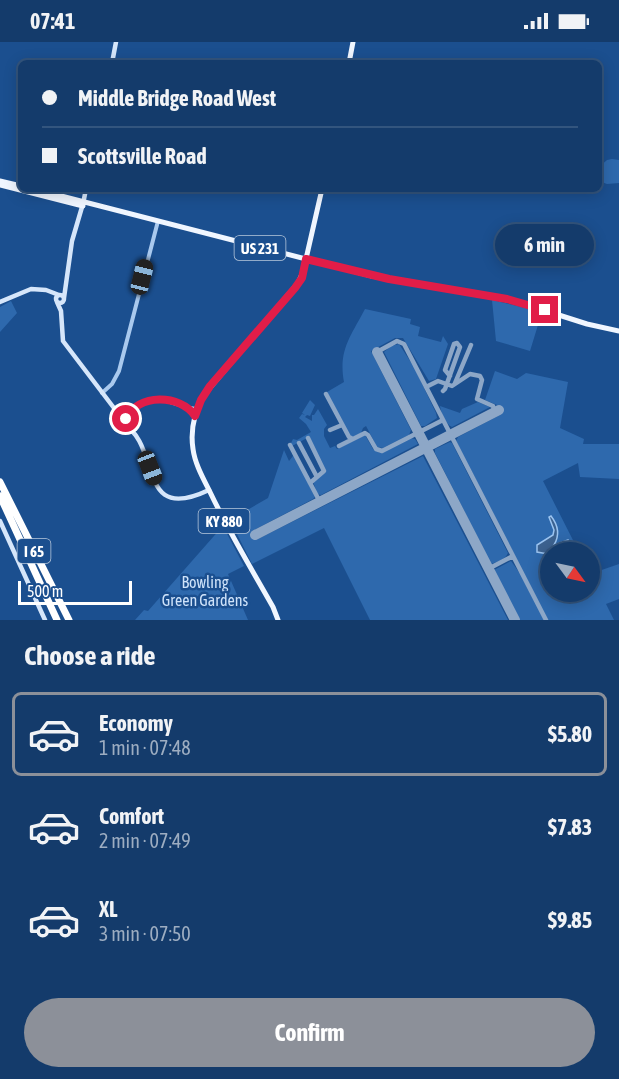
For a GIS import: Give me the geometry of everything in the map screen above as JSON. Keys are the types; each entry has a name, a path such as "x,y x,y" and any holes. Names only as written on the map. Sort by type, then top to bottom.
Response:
{"highway":[{"name":"I 65","path":"0,482 69,620"},
{"name":"I 65","path":"0,496 57,620"}],"main road":[{"path":"113,60 116,42"},
{"path":"350,60 354,42"},
{"name":"US 231","path":"0,183 18,186"},
{"name":"US 231","path":"0,183 18,188"},
{"name":"US 231","path":"34,192 306,259 321,192"},
{"name":"US 231","path":"43,192 83,205"},
{"path":"85,192 72,241 66,289 60,299 61,334 64,343 140,443 156,483 163,493 183,500 209,490"},
{"path":"306,259 389,279 518,302 587,324 619,331"},
{"name":"KY 880","path":"278,620 273,607 225,523 196,463 192,447 192,429 196,412 210,386 295,288 302,278 306,259"},
{"path":"0,302 30,289 43,289 60,299"},
{"path":"0,521 45,620"}],"street":[{"path":"102,393 112,384 119,371 157,223"},
{"path":"123,418 146,401 171,401 196,412"}],"green space":[{"path":"607,160 619,160 619,183 602,182 602,164"},
{"path":"492,300 542,312 530,351 496,341"},
{"path":"11,301 17,313 0,332 0,307"},
{"path":"365,309 411,319 410,324 420,327 418,336 441,342 443,336 448,344 436,379 429,381 403,338 395,338 371,351 411,430 409,435 383,448 377,447 366,426 361,433 354,437 350,436 327,392 344,382 344,352"},
{"path":"399,344 414,367 436,413 437,418 425,426 421,426 384,352 391,346"},
{"path":"495,371 517,379 526,373 568,382 560,428 584,439 583,444 619,444 619,479 580,477 578,463 543,481 574,542 540,542 540,602 600,602 600,571 619,564 619,599 606,604 614,620 548,620 456,441 458,437 502,414 497,405 485,400"},
{"path":"310,400 315,405 310,416 305,417 312,421 312,415 318,409 327,425 324,429 324,436 330,448 335,446 337,449 365,435 373,449 380,453 411,438 415,439 418,444 321,495 317,494 313,481 326,472 309,437 292,446 291,443 293,439 297,440 311,432 299,418 302,414 305,415 302,413"},
{"path":"478,402 490,407 452,427 441,412 440,406 460,413 462,409"},
{"path":"450,442 508,553 503,559 491,564 435,453 435,449"},
{"path":"290,446 315,497 252,531 256,540 423,456 508,620 370,620 324,528 252,564 230,520 268,498 284,450 289,461 293,456"},
{"name":"Bowling Green Gardens","path":"221,528 224,528 244,566 228,574 248,620 135,620 144,610 148,611"},
{"path":"511,561 521,575 544,620 520,620 494,570"}],"shaded area":[{"path":"551,516 555,523 557,538 555,542 542,542 553,535 554,530 549,517"},
{"path":"540,543 540,553 537,552 537,545"}],"taxiway":[{"path":"377,352 397,341 404,344 546,620"},
{"path":"443,391 445,389 460,347 457,343 454,344 445,370 450,376"},
{"path":"455,383 471,345"},
{"path":"426,387 438,381 452,386 470,374 480,376 482,380 477,399 493,406 494,410 491,414"},
{"path":"326,394 349,437 353,439"},
{"path":"339,446 365,433 376,449 382,451 443,420"},
{"path":"330,430 342,425"},
{"path":"308,438 324,471 310,483"},
{"path":"299,443 317,477"},
{"path":"290,445 320,502"},
{"path":"488,569 513,556"}],"runway":[{"path":"377,352 515,620"},
{"path":"255,535 499,410"}],"route":[{"path":"126,419 132,410 151,400 172,402 190,409 195,416 210,386 295,288 302,278 306,259 389,279 507,299 545,310"}]}
